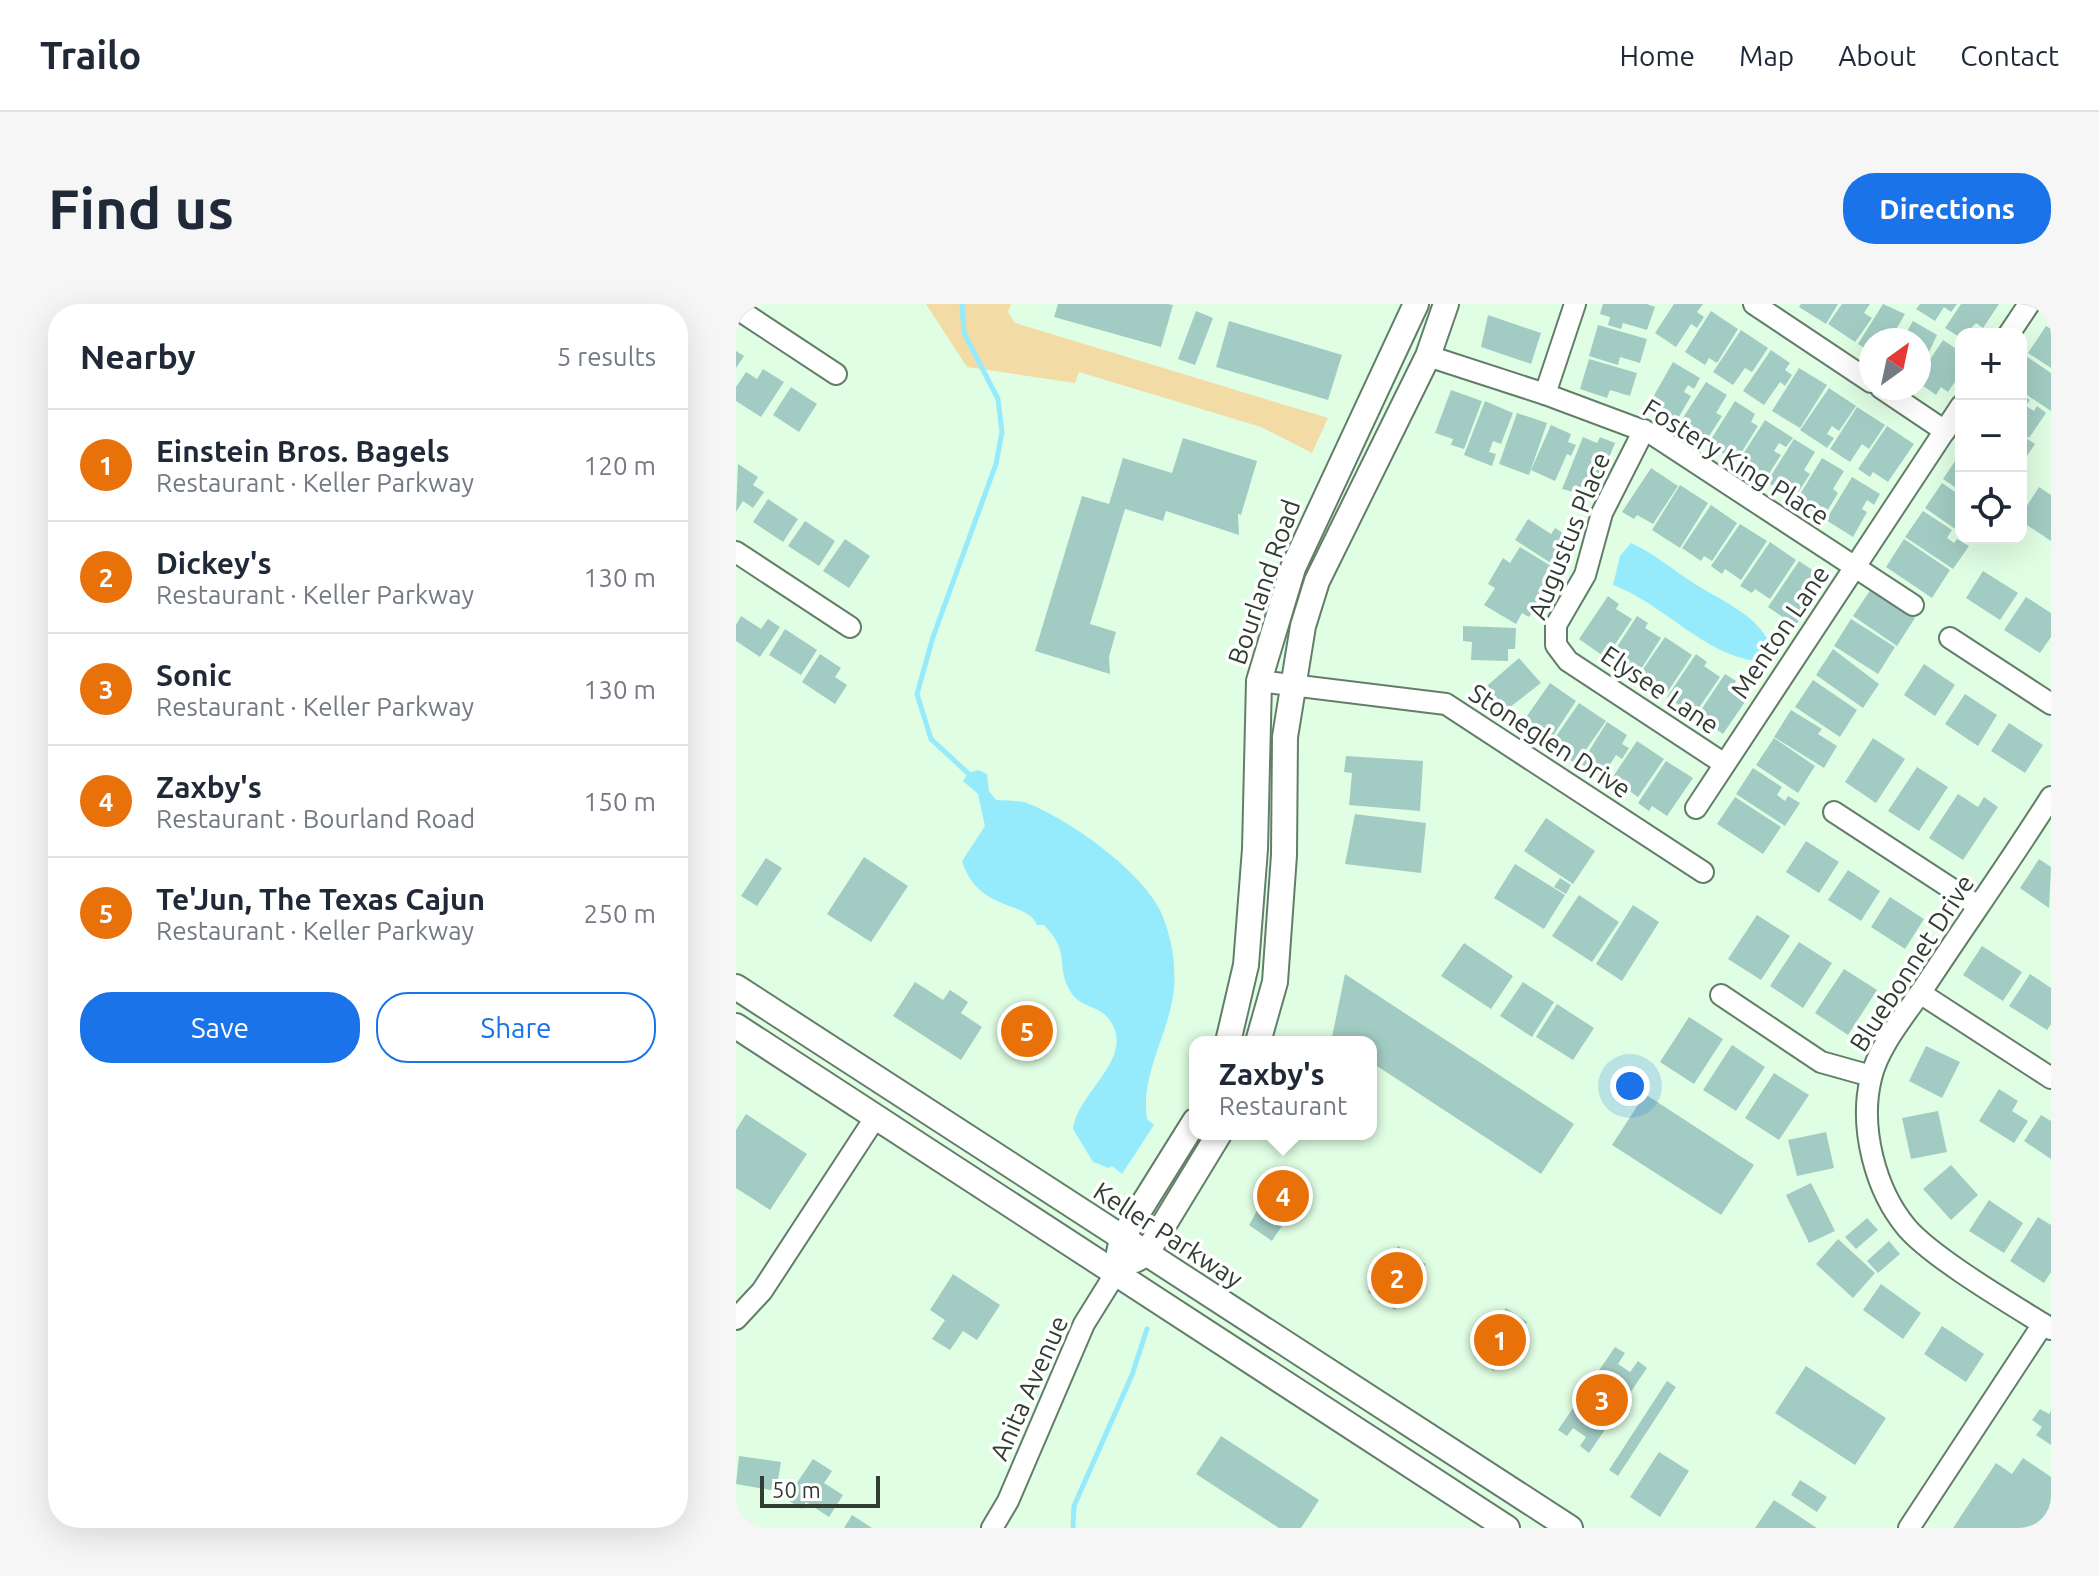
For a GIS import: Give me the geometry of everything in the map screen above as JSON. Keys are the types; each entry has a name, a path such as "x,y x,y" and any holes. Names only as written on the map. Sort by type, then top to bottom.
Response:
{"main road":[{"name":"Bourland Road","path":"1229,1036 1246,965 1255,849 1255,730 1259,681 1293,568 1416,304"},
{"name":"Bourland Road","path":"1260,1036 1275,982 1284,855 1285,737 1303,626 1317,581 1428,356 1446,304"},
{"name":"Keller Parkway","path":"736,987 1570,1528"},
{"path":"736,1026 1117,1271 1507,1528"},
{"path":"1117,1271 1122,1238 1189,1131"},
{"path":"1117,1271 1146,1254 1215,1140"}],"street":[{"path":"1545,394 1575,304"},
{"path":"1754,304 1859,374"},
{"path":"2013,328 2029,304"},
{"path":"736,308 836,374"},
{"name":"Fostery King Place","path":"1428,356 1644,430 1913,605"},
{"path":"1899,400 1945,431"},
{"name":"Menton Lane","path":"1696,808 1955,415"},
{"name":"Augustus Place","path":"1568,661 1556,645 1556,625 1585,575 1602,513 1644,430"},
{"path":"736,552 850,627"},
{"path":"1950,638 2051,704"},
{"name":"Elysee Lane","path":"1568,661 1723,763"},
{"name":"Stoneglen Drive","path":"1259,681 1446,704 1703,872"},
{"name":"Bluebonnet Drive","path":"2047,811 1920,993 1871,1076 1870,1146 1889,1200 1907,1228 1928,1246 2047,1326"},
{"path":"1834,812 1978,906"},
{"path":"1920,993 2051,1078"},
{"path":"1721,995 1821,1062 1871,1076"},
{"path":"736,1319 762,1291 875,1118"},
{"name":"Anita Avenue","path":"992,1528 1008,1501 1084,1324 1117,1271"},
{"path":"1909,1528 2047,1326"}],"shaded area":[{"path":"926,304 1011,304 1008,312 1015,323 1328,418 1312,453 1261,427 1079,372 1075,383 967,367"}],"water":[{"path":"1631,543 1752,620 1768,640 1773,653 1768,662 1726,652 1652,605 1613,585 1620,556"},
{"path":"978,770 987,774 989,791 996,800 1027,803 1063,821 1102,848 1150,894 1164,919 1173,958 1174,988 1148,1086 1147,1119 1154,1125 1122,1174 1112,1166 1109,1168 1093,1162 1073,1129 1077,1115 1112,1061 1116,1032 1104,1014 1080,1002 1072,994 1064,975 1058,944 1044,925 1037,925 1024,912 990,898 969,878 962,861 985,826 978,794 963,781 968,773"}],"building":[{"path":"1058,304 1173,305 1161,347 1054,317"},
{"path":"1603,304 1647,304 1655,307 1647,330 1623,323 1621,329 1608,325 1610,317 1600,314"},
{"path":"1674,304 1703,304 1697,312 1704,317 1697,328 1691,324 1676,347 1655,333"},
{"path":"1801,304 1838,304 1826,324 1799,307"},
{"path":"1842,304 1870,304 1864,313 1872,318 1865,328 1859,328 1855,342 1828,324"},
{"path":"1883,304 1905,314 1897,328 1868,328"},
{"path":"1920,304 1957,304 1951,312 1944,307 1935,321 1916,309"},
{"path":"1961,304 1999,304 1983,328 1976,323 1971,328 1955,328 1955,334 1945,328"},
{"path":"1196,311 1213,318 1195,365 1178,359"},
{"path":"1711,311 1738,329 1717,363 1709,358 1705,365 1685,352"},
{"path":"1488,315 1541,333 1531,364 1481,347"},
{"path":"1229,321 1342,355 1328,400 1216,367"},
{"path":"1913,321 1925,328 1909,328"},
{"path":"1598,325 1647,339 1640,363 1620,357 1618,365 1589,356"},
{"path":"2046,326 2051,329 2051,368 2028,353"},
{"path":"1741,330 1768,348 1752,372 1745,368 1733,385 1713,372"},
{"path":"1931,332 1937,335 1931,348"},
{"path":"1943,340 1955,348 1955,382 1948,392 1941,387 1936,395 1931,391 1931,358"},
{"path":"1771,350 1790,363 1785,370 1792,375 1785,386 1780,382 1764,405 1743,391"},
{"path":"736,351 744,356 736,368"},
{"path":"2027,357 2051,373 2051,411 2027,395"},
{"path":"1589,359 1637,373 1630,396 1610,390 1607,398 1580,389"},
{"path":"1673,362 1700,378 1694,389 1688,385 1684,392 1691,396 1676,422 1648,406"},
{"path":"1799,368 1827,385 1800,428 1772,411"},
{"path":"763,369 784,382 761,417 736,401 736,387 746,372 757,379"},
{"path":"1706,382 1727,395 1716,413 1722,416 1706,441 1679,424"},
{"path":"791,387 817,404 799,432 773,415"},
{"path":"1829,388 1856,406 1839,431 1832,426 1827,434 1834,438 1827,448 1800,430"},
{"path":"1451,390 1482,401 1464,449 1451,445 1453,439 1435,433"},
{"path":"1485,401 1513,413 1501,444 1493,441 1489,452 1496,454 1492,466 1464,455"},
{"path":"1735,401 1755,414 1751,422 1758,426 1736,461 1708,444"},
{"path":"2037,406 2046,413 2029,438 2027,407 2034,411"},
{"path":"1857,407 1885,425 1869,449 1862,444 1850,462 1830,449"},
{"path":"1517,413 1547,423 1529,475 1499,464"},
{"path":"1765,420 1793,438 1786,447 1779,443 1774,451 1781,455 1765,480 1738,462"},
{"path":"1551,425 1571,434 1568,442 1576,445 1571,456 1567,454 1555,481 1531,470"},
{"path":"1887,426 1914,444 1888,482 1873,472 1870,477 1858,469"},
{"path":"1583,437 1597,443 1600,437 1615,443 1593,497 1562,489"},
{"path":"1183,438 1257,461 1241,515 1238,514 1239,535 1166,511 1163,521 1125,509 1090,624 1116,632 1109,657 1110,674 1035,651 1082,496 1109,504 1123,458 1172,473"},
{"path":"1794,439 1815,452 1804,470 1810,474 1794,499 1767,482"},
{"path":"2027,439 2035,444 2027,456"},
{"path":"1822,458 1844,471 1833,489 1838,493 1823,518 1796,501"},
{"path":"1955,461 1955,487 1943,479"},
{"path":"738,464 758,477 753,485 764,492 753,508 743,501 736,512"},
{"path":"1651,468 1678,486 1653,524 1637,515 1634,519 1622,512"},
{"path":"1852,477 1880,494 1874,505 1867,500 1862,509 1867,512 1853,537 1826,520"},
{"path":"1942,483 1955,492 1955,529 1925,508"},
{"path":"1680,485 1708,503 1680,548 1652,530"},
{"path":"2039,487 2051,495 2051,541 2027,525 2027,506"},
{"path":"768,499 798,519 783,542 753,522"},
{"path":"1711,505 1737,523 1712,561 1704,556 1701,561 1682,548"},
{"path":"1923,511 1952,530 1947,538 1955,544 1969,546 1953,569 1905,537"},
{"path":"1528,519 1551,534 1555,528 1566,535 1562,542 1569,547 1557,567 1515,540"},
{"path":"805,521 835,541 819,566 788,546"},
{"path":"1740,524 1767,541 1741,580 1725,569 1722,574 1711,566"},
{"path":"845,539 870,556 849,588 823,571"},
{"path":"1904,539 1950,570 1932,598 1886,567"},
{"path":"1770,542 1796,560 1770,599 1755,589 1752,593 1740,586"},
{"path":"1520,547 1551,566 1546,575 1553,579 1529,617 1522,613 1516,624 1484,605 1495,588 1488,584 1503,558 1510,563"},
{"path":"1799,561 1826,579 1792,631 1780,623 1784,618 1768,607"},
{"path":"1983,571 2018,593 2000,620 1966,598"},
{"path":"1871,589 1915,618 1897,646 1853,616"},
{"path":"1608,596 1619,604 1616,609 1632,619 1606,658 1579,639"},
{"path":"2026,597 2051,613 2051,637 2040,653 2004,630"},
{"path":"741,616 761,629 768,619 780,627 760,657 736,641 736,625"},
{"path":"1637,616 1648,623 1645,628 1661,638 1636,677 1609,659"},
{"path":"1851,619 1895,647 1878,674 1834,646"},
{"path":"1463,626 1516,628 1515,649 1508,649 1508,661 1471,660 1472,642 1463,641"},
{"path":"785,629 817,650 801,675 769,655"},
{"path":"1665,637 1692,655 1665,696 1637,678"},
{"path":"1833,649 1879,684 1863,708 1816,675"},
{"path":"820,654 841,668 835,677 847,685 835,704 802,682"},
{"path":"1696,654 1707,662 1704,666 1720,677 1694,715 1667,697"},
{"path":"1519,658 1541,683 1501,714 1481,691"},
{"path":"1924,664 1955,685 1935,716 1904,695"},
{"path":"1725,674 1736,681 1733,685 1749,696 1723,734 1697,716"},
{"path":"1813,680 1857,710 1840,737 1795,707"},
{"path":"1550,683 1576,701 1551,739 1544,735 1540,740 1520,726"},
{"path":"1965,694 1997,715 1978,746 1945,724"},
{"path":"1579,703 1606,721 1576,764 1550,745"},
{"path":"1791,710 1822,729 1818,734 1837,746 1824,768 1774,737"},
{"path":"1607,722 1627,735 1622,744 1629,748 1622,759 1616,755 1602,777 1581,764"},
{"path":"2009,723 2043,745 2025,773 1991,751"},
{"path":"1774,738 1815,766 1798,793 1756,765"},
{"path":"1873,738 1905,759 1876,803 1845,782"},
{"path":"1637,741 1664,759 1638,797 1624,787 1621,792 1608,784"},
{"path":"1346,756 1423,761 1420,811 1349,805 1352,773 1344,772"},
{"path":"1666,761 1693,778 1667,816 1652,806 1649,811 1638,803"},
{"path":"1917,767 1948,787 1919,831 1888,811"},
{"path":"1753,768 1782,787 1777,795 1785,801 1788,796 1800,803 1785,826 1736,794"},
{"path":"1958,794 1978,807 1984,797 1998,807 1963,860 1929,838"},
{"path":"1735,797 1781,827 1763,854 1717,824"},
{"path":"1355,814 1426,823 1421,873 1345,864"},
{"path":"1546,818 1595,851 1573,884 1524,851"},
{"path":"1806,841 1839,862 1819,893 1786,872"},
{"path":"864,857 908,886 871,942 827,914"},
{"path":"766,858 782,868 757,906 741,896"},
{"path":"2039,859 2051,867 2049,908 2020,888"},
{"path":"1515,864 1565,895 1544,929 1494,898"},
{"path":"1848,870 1880,891 1861,921 1828,900"},
{"path":"1560,878 1571,885 1566,894 1554,887"},
{"path":"1579,895 1619,922 1592,962 1552,936"},
{"path":"1890,897 1924,919 1905,949 1871,927"},
{"path":"1633,905 1659,922 1622,981 1596,964"},
{"path":"1757,915 1790,936 1761,980 1728,959"},
{"path":"1799,942 1832,963 1803,1008 1770,986"},
{"path":"1464,943 1513,976 1491,1009 1441,976"},
{"path":"1982,946 2022,972 2003,1001 1963,975"},
{"path":"1844,969 1877,990 1848,1035 1815,1013"},
{"path":"1345,974 1574,1124 1541,1174 1377,1066 1377,1036 1332,1036"},
{"path":"2030,974 2051,988 2051,1024 2047,1030 2009,1006"},
{"path":"915,982 943,1000 950,990 968,1002 961,1013 982,1027 961,1060 893,1016"},
{"path":"1523,982 1554,1002 1532,1037 1500,1016"},
{"path":"1020,1004 1048,1021 1042,1030 1052,1037 1036,1061 999,1036"},
{"path":"1557,1004 1594,1028 1573,1060 1536,1037"},
{"path":"1689,1017 1723,1039 1694,1084 1660,1062"},
{"path":"1732,1045 1765,1067 1736,1111 1703,1090"},
{"path":"1926,1046 1960,1062 1942,1098 1909,1081"},
{"path":"1774,1073 1809,1095 1779,1140 1745,1118"},
{"path":"1999,1089 2018,1101 2012,1111 2028,1121 2014,1143 1979,1121"},
{"path":"1645,1094 1754,1165 1721,1215 1612,1145"},
{"path":"1938,1111 1947,1152 1911,1159 1902,1118"},
{"path":"746,1114 807,1154 770,1210 736,1188 736,1130"},
{"path":"2041,1115 2051,1121 2051,1159 2024,1141"},
{"path":"1826,1132 1834,1168 1797,1176 1788,1140"},
{"path":"1951,1165 1978,1195 1951,1220 1923,1189"},
{"path":"1282,1167 1309,1185 1272,1241 1249,1225"},
{"path":"1811,1183 1835,1231 1809,1243 1786,1195"},
{"path":"1989,1200 2023,1223 2004,1253 1969,1231"},
{"path":"2038,1217 2051,1225 2051,1272 2044,1283 2010,1261"},
{"path":"1867,1218 1878,1230 1856,1249 1845,1237"},
{"path":"1838,1239 1875,1273 1853,1298 1816,1264"},
{"path":"1889,1241 1900,1254 1878,1273 1867,1261"},
{"path":"1398,1246 1426,1264 1395,1310 1368,1292"},
{"path":"953,1274 1000,1305 977,1340 963,1331 950,1350 932,1339 945,1320 930,1310"},
{"path":"1881,1284 1921,1313 1903,1339 1863,1310"},
{"path":"1506,1308 1527,1322 1494,1371 1474,1357"},
{"path":"1942,1326 1984,1354 1966,1382 1924,1354"},
{"path":"1615,1347 1625,1353 1618,1364 1630,1372 1638,1361 1647,1368 1589,1453 1580,1446 1586,1437 1573,1428 1567,1436 1558,1430"},
{"path":"1806,1366 1886,1418 1855,1465 1775,1413"},
{"path":"1667,1381 1676,1387 1618,1476 1609,1470"},
{"path":"2040,1409 2049,1414 2051,1411 2051,1445 2036,1435 2042,1427 2032,1420"},
{"path":"1221,1436 1319,1500 1301,1528 1279,1528 1196,1474"},
{"path":"1659,1452 1689,1471 1660,1517 1630,1497"},
{"path":"739,1456 781,1462 776,1491 736,1484"},
{"path":"2023,1458 2051,1477 2051,1528 1953,1528 1996,1463 2012,1474"},
{"path":"813,1459 832,1471 824,1483 843,1495 829,1517 806,1502 802,1509 786,1499"},
{"path":"1800,1480 1827,1497 1817,1512 1791,1495"},
{"path":"1774,1500 1817,1528 1755,1528"},
{"path":"852,1515 872,1528 844,1528"}],"waterway":[{"path":"962,304 964,333 998,399 1002,432 996,464 933,637 917,694 931,739 971,776"},
{"path":"1073,1528 1074,1506 1132,1375 1147,1329"}],"place":[{"name":"Te'Jun, The Texas Cajun","path":"1027,1031"},
{"name":"Zaxby's","path":"1283,1196"},
{"name":"Dickey's","path":"1397,1278"},
{"name":"Einstein Bros. Bagels","path":"1500,1340"},
{"name":"Sonic","path":"1602,1400"}]}
